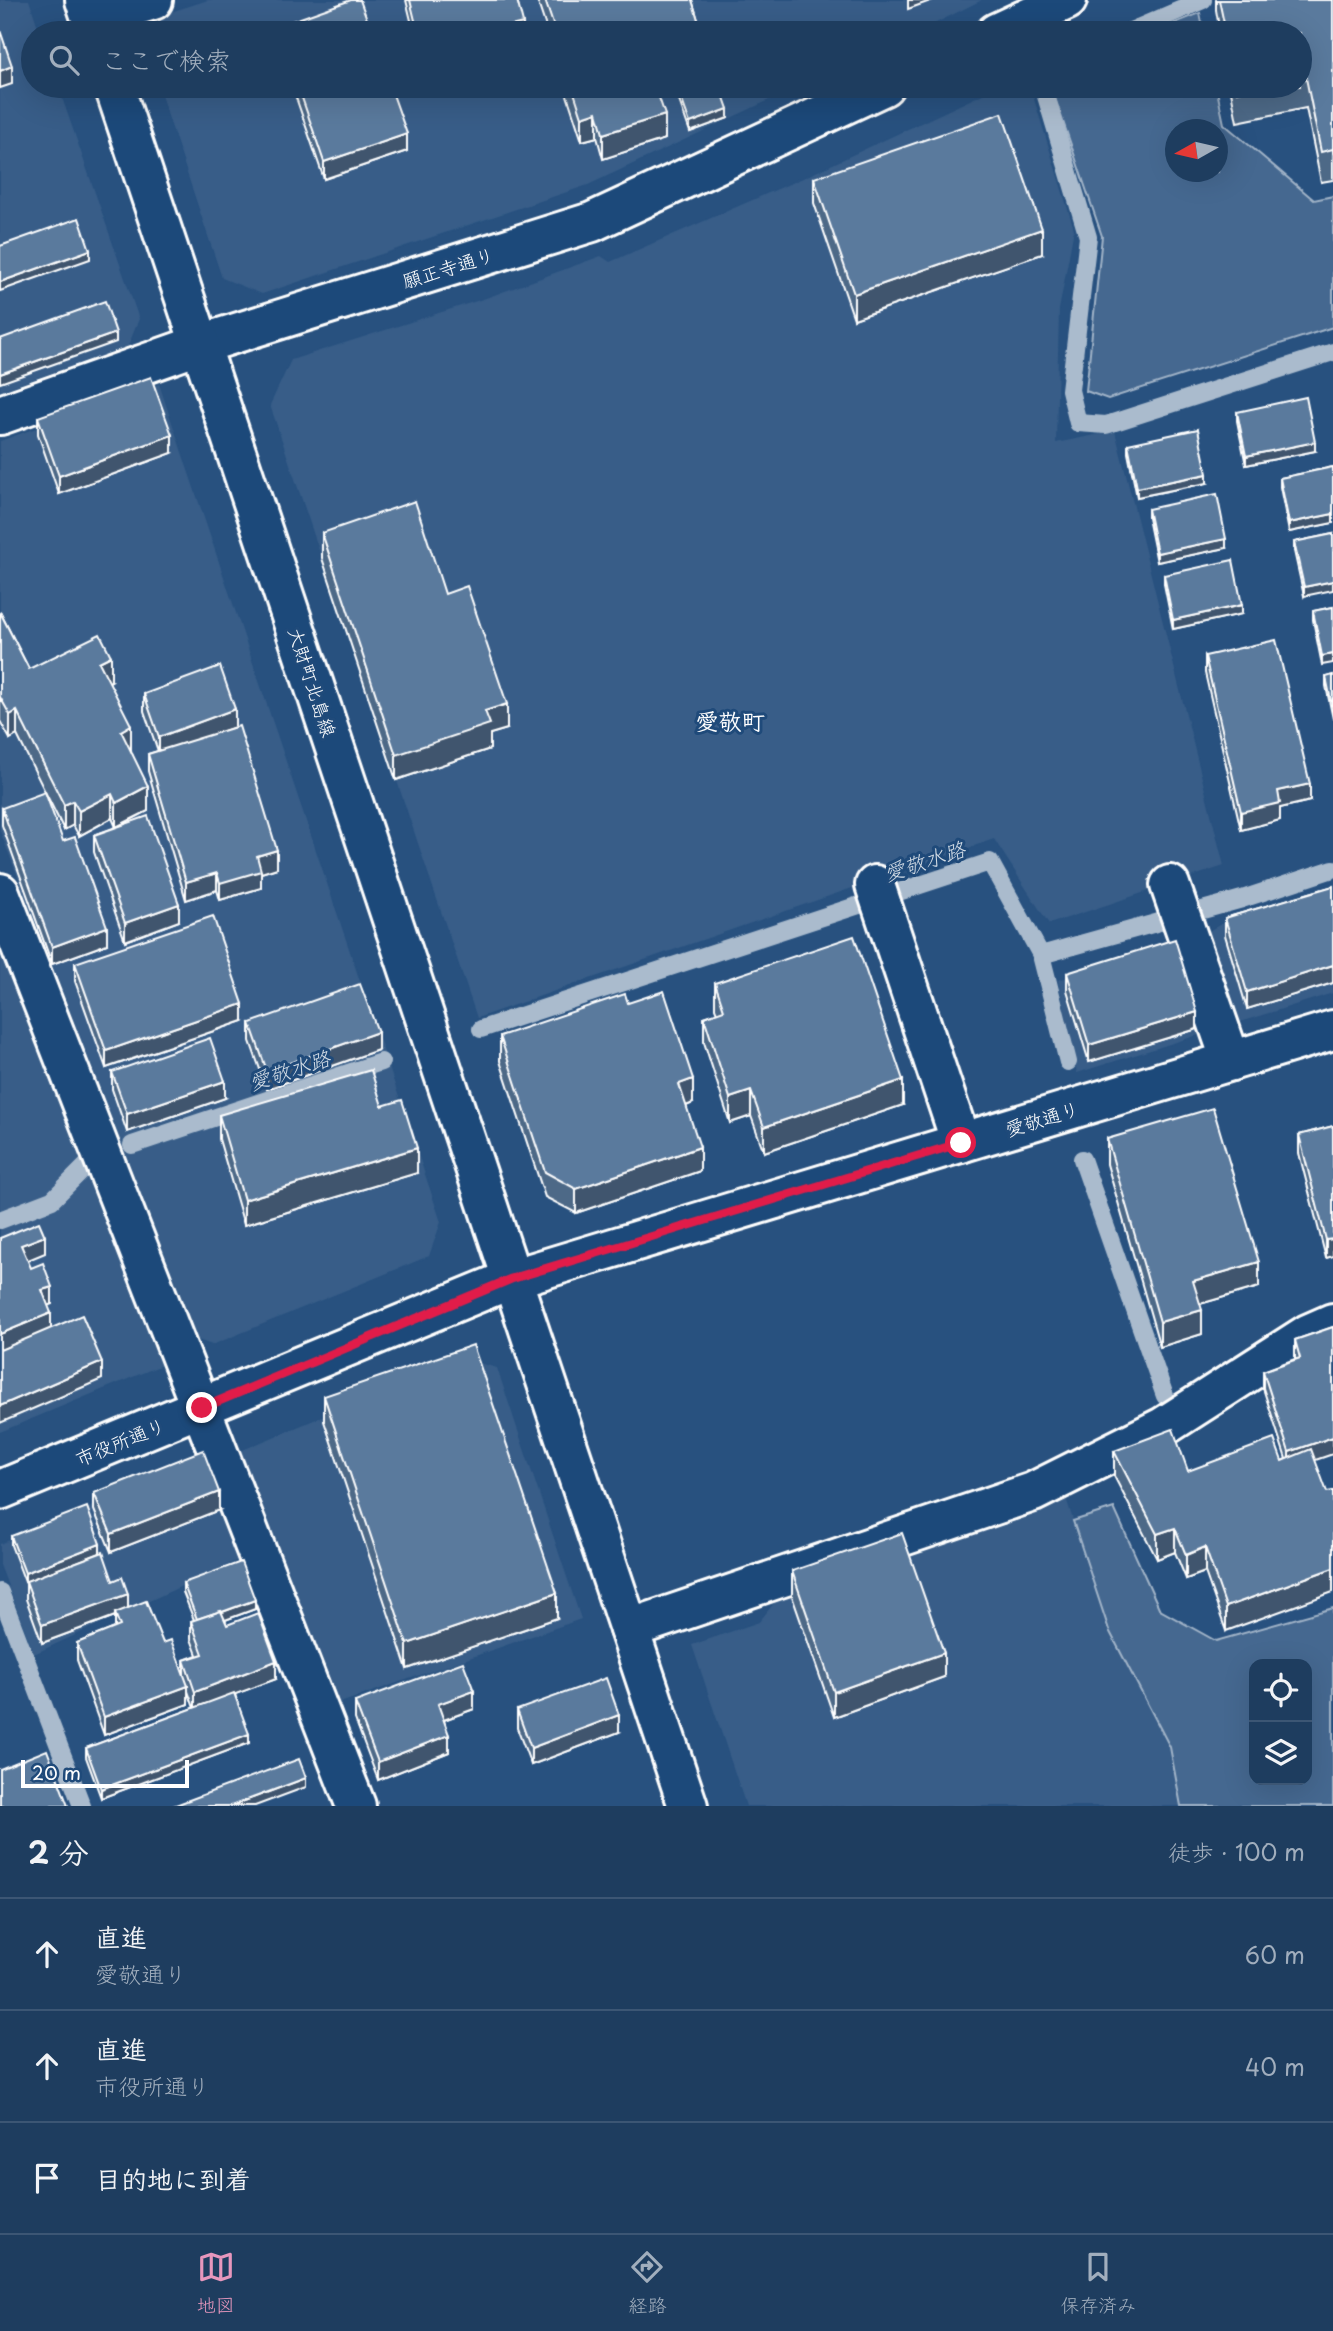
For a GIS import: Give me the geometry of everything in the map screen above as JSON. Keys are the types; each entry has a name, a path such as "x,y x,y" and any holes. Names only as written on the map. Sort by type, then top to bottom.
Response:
{"street":[{"path":"91,18 153,0"},
{"path":"1022,21 1067,0"},
{"name":"大財町北島線","path":"118,98 688,1806"},
{"name":"願正寺通り","path":"0,415 201,344 593,222 858,98"},
{"path":"1170,885 1231,1061"},
{"path":"0,892 356,1806"},
{"path":"879,896 961,1143"},
{"name":"愛敬通り","path":"511,1279 1333,1030"},
{"name":"市役所通り","path":"0,1490 511,1279"},
{"path":"629,1629 1033,1492 1163,1427 1308,1334 1333,1323"}],"shaded area":[{"path":"0,0 29,0 36,21 21,21 21,98 62,98 139,319 128,346 0,391"},
{"path":"208,0 982,0 940,21 143,21"},
{"path":"1200,13 1202,21 1180,21"},
{"path":"162,98 773,98 588,185 262,294 222,278"},
{"path":"974,98 1034,98 1074,229 1059,310 1056,443 1115,431 1224,866 1049,924 994,839 477,1018 270,405 291,360 486,298 601,256 610,262 803,178"},
{"path":"1055,98 1219,98 1223,119 1165,119 1165,182 1228,182 1228,127 1314,200 1333,196 1333,327 1108,399 1086,391 1102,236"},
{"path":"159,384 441,1222 429,1256 212,1345 198,1340 0,831 0,441"},
{"path":"1333,885 1333,993 1077,1073 1058,980 1183,945 1234,917"},
{"path":"0,939 169,1362 0,1432"},
{"path":"462,1358 497,1368 581,1619 337,1704 240,1451"},
{"path":"206,1460 247,1556 34,1654 0,1565 0,1544"},
{"path":"1064,1492 1109,1630 1170,1747 1181,1806 746,1806 692,1645 759,1622 782,1593"},
{"path":"1114,1508 1160,1610 1216,1641 1333,1608 1333,1806 1181,1806 1170,1747 1109,1630 1073,1521"}],"building":[{"path":"351,0 360,0 368,21 292,21"},
{"path":"410,0 517,0 522,21 415,21"},
{"path":"545,0 692,0 698,21 552,21"},
{"path":"1219,0 1333,0 1333,149 1321,152 1310,98 1312,21 1223,21"},
{"path":"0,30 12,66 0,71"},
{"path":"302,98 394,98 407,134 324,162"},
{"path":"576,98 659,98 665,115 603,134 597,112 582,117"},
{"path":"681,98 724,98 728,109 690,123"},
{"path":"1002,113 1042,229 854,294 814,178"},
{"path":"79,218 90,250 0,282 0,246"},
{"path":"105,301 116,333 0,374 0,339"},
{"path":"151,377 172,435 59,476 38,417"},
{"path":"1306,397 1315,442 1246,456 1237,412"},
{"path":"1198,429 1207,474 1137,488 1128,444"},
{"path":"1333,467 1333,514 1289,523 1280,478"},
{"path":"1217,494 1226,539 1157,553 1148,509"},
{"path":"415,501 445,594 467,586 507,704 485,711 490,724 396,755 322,533"},
{"path":"1333,534 1333,581 1304,587 1294,542"},
{"path":"1233,560 1242,605 1173,620 1164,575"},
{"path":"1333,607 1333,654 1322,656 1313,611"},
{"path":"0,612 29,669 100,634 111,656 99,662 131,725 121,731 148,786 116,803 112,794 79,811 73,801 64,805 17,711 10,715 0,697"},
{"path":"1276,640 1310,784 1278,791 1280,803 1241,812 1205,656"},
{"path":"220,666 235,709 159,737 144,694"},
{"path":"1333,675 1333,710 1326,677"},
{"path":"239,726 277,850 257,856 261,871 220,883 217,873 186,882 148,754"},
{"path":"45,792 63,841 75,837 107,927 52,947 2,808"},
{"path":"148,816 179,904 125,923 94,835"},
{"path":"1333,886 1333,965 1247,992 1225,918"},
{"path":"213,916 243,1004 106,1051 75,963"},
{"path":"854,936 903,1080 764,1127 751,1091 730,1098 704,1017 724,1010 715,983"},
{"path":"1175,939 1197,1012 1089,1045 1067,973"},
{"path":"360,984 378,1032 267,1071 250,1023"},
{"path":"664,991 693,1079 679,1084 700,1147 576,1189 545,1172 500,1036 625,994 628,1003"},
{"path":"210,1038 225,1081 127,1114 112,1072"},
{"path":"371,1070 382,1106 402,1100 417,1148 244,1200 219,1115"},
{"path":"1213,1108 1259,1262 1193,1281 1202,1310 1160,1322 1107,1139"},
{"path":"1333,1126 1333,1239 1326,1240 1299,1135"},
{"path":"39,1222 45,1236 21,1245 31,1268 43,1263 52,1287 42,1290 51,1313 0,1334 0,1238"},
{"path":"82,1315 102,1362 0,1406 0,1350"},
{"path":"1333,1327 1333,1437 1289,1452 1263,1371 1300,1358 1295,1340"},
{"path":"473,1345 557,1593 407,1644 324,1396"},
{"path":"1173,1429 1188,1471 1274,1439 1282,1461 1311,1449 1327,1492 1333,1491 1333,1568 1226,1607 1205,1547 1186,1555 1175,1528 1157,1534 1114,1451"},
{"path":"203,1450 219,1492 111,1534 94,1493"},
{"path":"87,1507 100,1544 25,1573 11,1536"},
{"path":"902,1533 944,1653 834,1692 792,1571"},
{"path":"103,1552 113,1581 122,1577 128,1594 42,1625 26,1581"},
{"path":"241,1562 255,1600 197,1619 183,1583"},
{"path":"146,1601 163,1643 171,1640 188,1686 104,1717 77,1643 120,1626 115,1613"},
{"path":"221,1611 227,1625 258,1613 276,1661 195,1692 184,1660 203,1654 191,1621"},
{"path":"463,1662 474,1691 438,1704 449,1735 378,1762 355,1702"},
{"path":"606,1678 619,1715 531,1748 517,1710"},
{"path":"234,1693 249,1734 101,1789 86,1748"},
{"path":"47,1750 68,1806 0,1806 0,1769"},
{"path":"299,1759 306,1778 231,1806 173,1806"}],"waterway":[{"path":"1154,21 1203,0"},
{"path":"1047,98 1088,237 1070,390 1078,423 1106,425 1333,352"},
{"name":"愛敬水路","path":"481,1029 990,862 1041,955 1242,899 1333,869"},
{"path":"1041,955 1068,1062"},
{"name":"愛敬水路","path":"132,1145 381,1062"},
{"path":"1082,1159 1165,1396"},
{"name":"愛敬水路","path":"0,1220 52,1200 87,1165"},
{"path":"0,1592 82,1806"}],"district":[{"name":"愛敬町","path":"730,720"}],"route":[{"path":"202,1408 511,1279 961,1143"}]}
